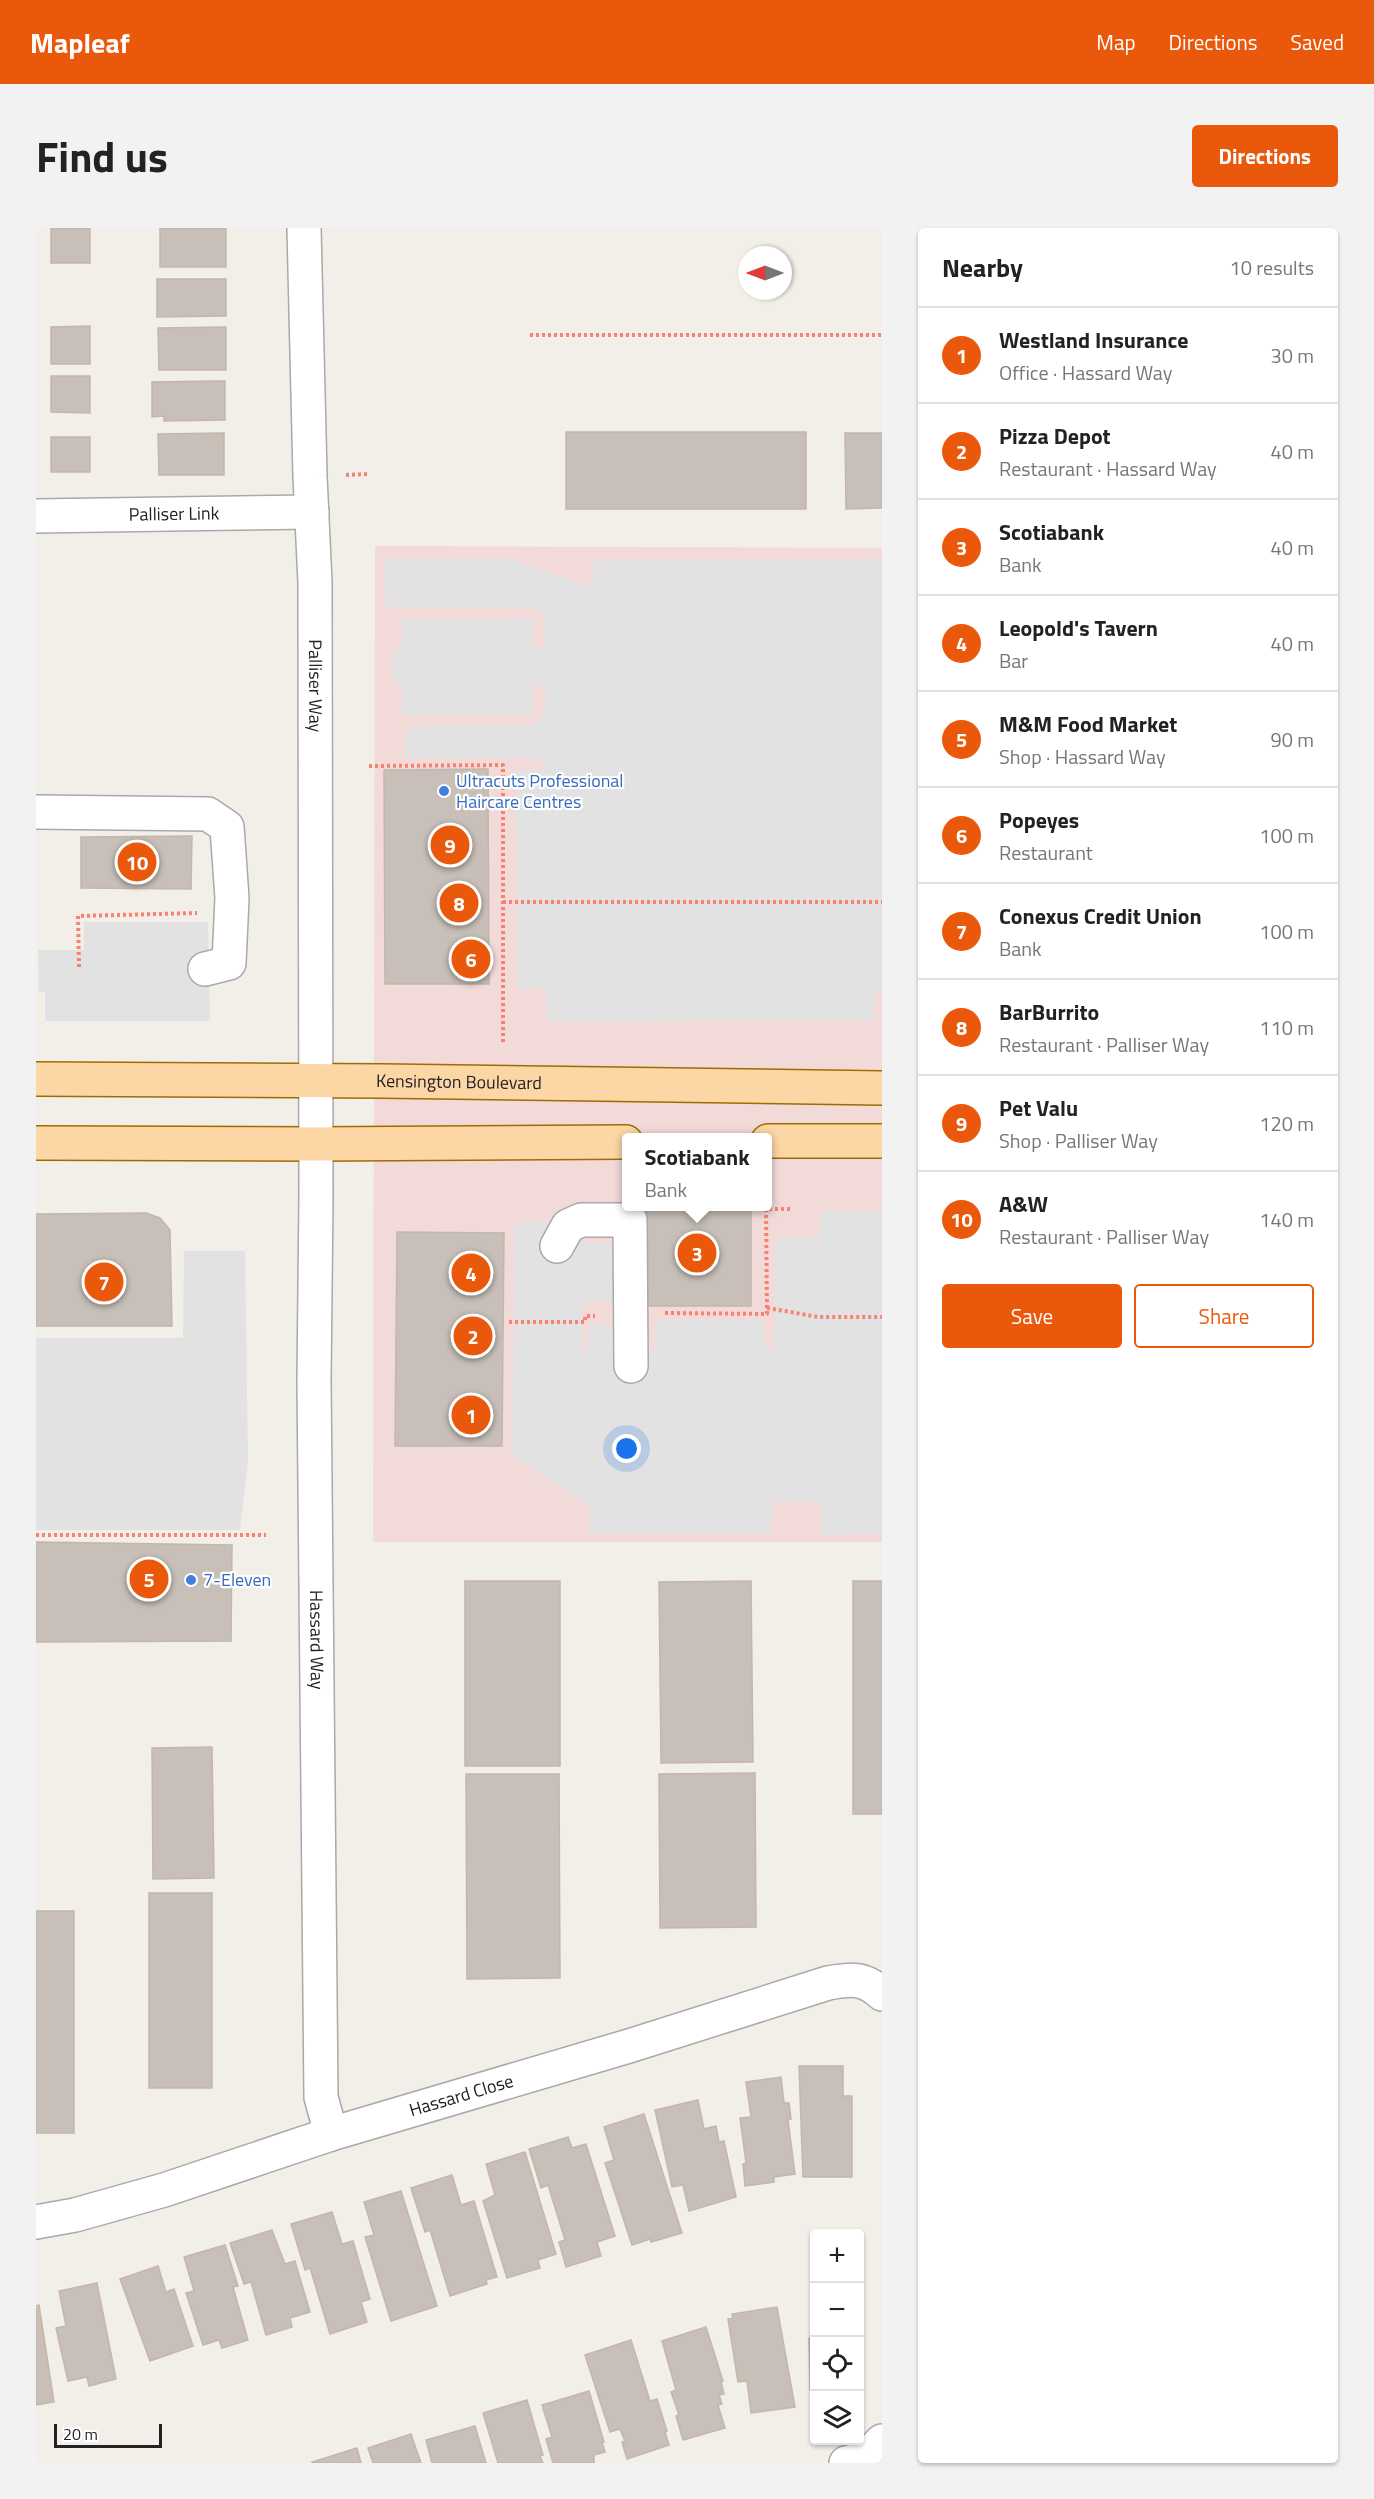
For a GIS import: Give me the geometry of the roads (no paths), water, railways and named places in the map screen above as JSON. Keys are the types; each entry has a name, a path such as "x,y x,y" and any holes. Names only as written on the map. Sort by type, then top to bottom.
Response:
{"main road":[{"name":"Kensington Boulevard","path":"36,1079 882,1088"},
{"path":"772,1141 882,1141"},
{"path":"36,1143 622,1142"}],"street":[{"name":"Palliser Way","path":"304,228 315,583 316,1144"},
{"name":"Palliser Link","path":"36,516 312,512"},
{"path":"36,812 208,814 227,827 232,898 229,963 205,969"},
{"name":"Hassard Way","path":"316,1144 314,1392 321,2097 331,2134"},
{"path":"557,1246 568,1226 581,1220 630,1220 631,1366"},
{"name":"Hassard Close","path":"36,2222 75,2215 164,2190 331,2134 618,2049 828,1983 854,1978 882,1994"},
{"path":"846,2463 865,2458 882,2441"}],"place":[{"name":"Ultracuts Professional Haircare Centres","path":"444,791"},
{"name":"Pet Valu","path":"450,845"},
{"name":"A&W","path":"137,862"},
{"name":"BarBurrito","path":"459,903"},
{"name":"Popeyes","path":"471,959"},
{"name":"Scotiabank","path":"697,1253"},
{"name":"Leopold's Tavern","path":"471,1273"},
{"name":"Conexus Credit Union","path":"104,1282"},
{"name":"Pizza Depot","path":"473,1336"},
{"name":"Westland Insurance","path":"471,1415"},
{"name":"M&M Food Market","path":"149,1579"},
{"name":"7-Eleven","path":"191,1580"}]}
